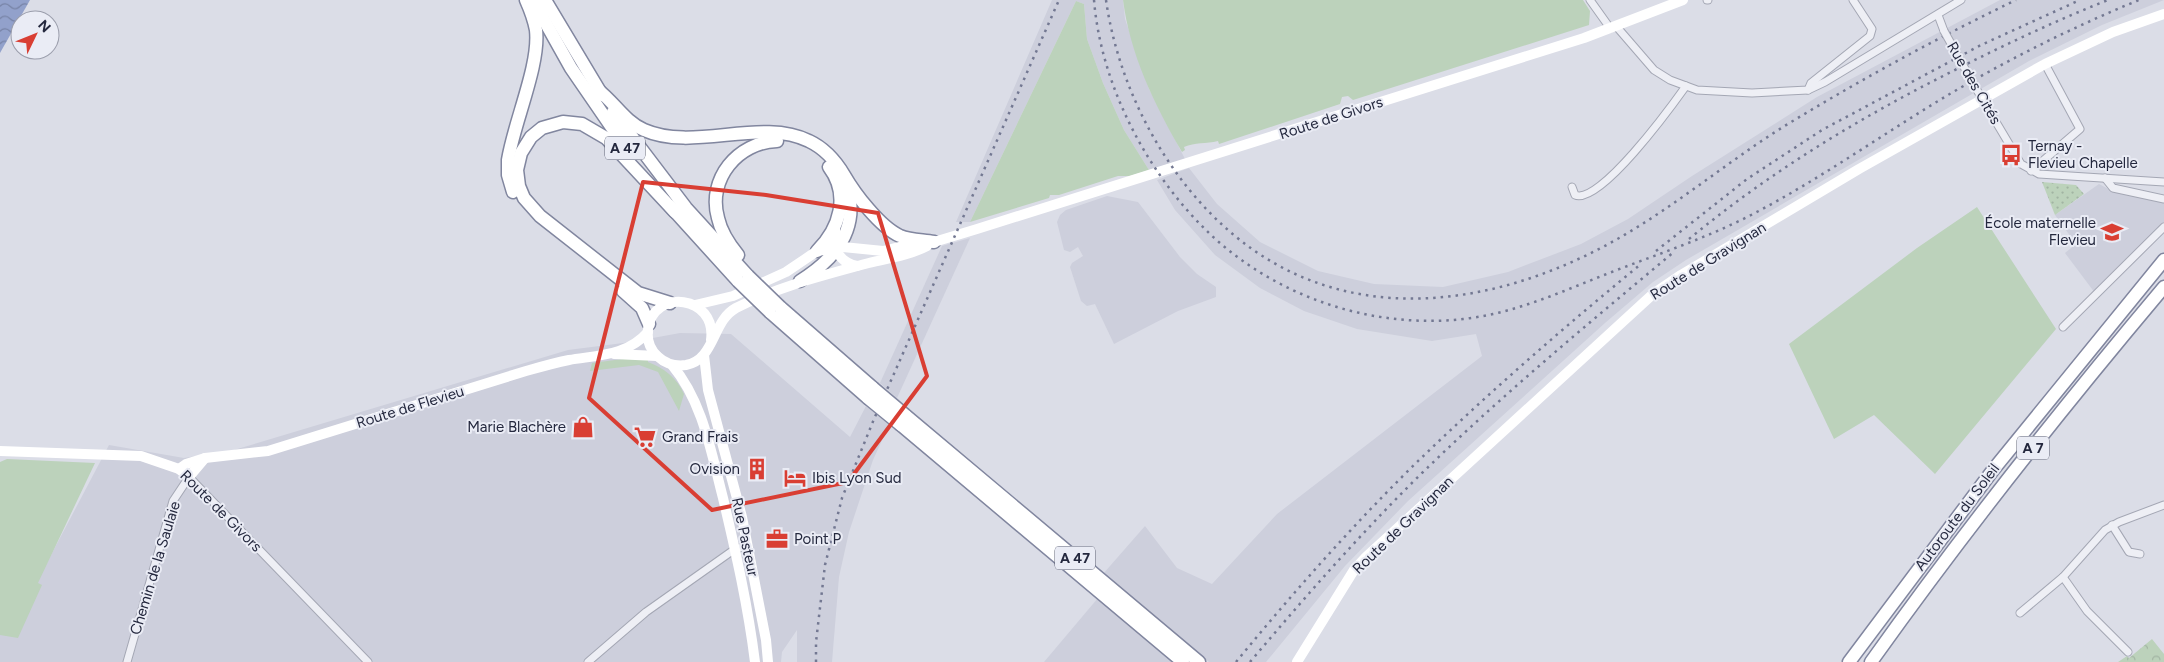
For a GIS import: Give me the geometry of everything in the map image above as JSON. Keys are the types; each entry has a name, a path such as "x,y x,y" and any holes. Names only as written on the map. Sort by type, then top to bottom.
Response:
{"highway":[{"path":"526,0 535,25 536,44 508,160 508,176 513,192 520,205 533,220 636,302 642,308 649,328"},
{"name":"A 47","path":"533,0 593,102 646,176 675,212 870,393 948,458 1183,662"},
{"name":"A 47","path":"544,0 598,90 667,185 747,277"},
{"path":"598,90 609,98 632,123 650,132 681,138 772,133 795,135 808,140 822,149 836,163 876,217 889,229 907,238 934,242"},
{"path":"670,303 638,293 540,216 524,198 519,186 517,170 520,153 530,137 542,128 563,122 582,124 606,138 675,212"},
{"path":"747,277 728,242 718,218 716,205 718,185 723,173 732,162 745,150 761,143 781,141 801,145 819,156 831,169 840,191 840,210 835,227 828,239 817,251"},
{"path":"800,281 819,269 837,248 846,233 851,213 850,196 844,176"},
{"name":"Autoroute du Soleil","path":"1851,659 1999,463 2164,260"},
{"name":"Autoroute du Soleil","path":"1871,662 2054,420 2164,287"},
{"name":"A 47","path":"778,308 793,319 870,393"},
{"name":"A 47","path":"948,458 1200,662"},
{"path":"1882,662 1923,592"}],"main road":[{"name":"Route de Givors","path":"934,242 1468,75 1613,27 1683,0"},
{"name":"Route de Gravignan","path":"1297,662 1354,570 1366,557 1653,294 1681,275 1850,174 2045,64 2113,32 2164,14"},
{"path":"835,227 838,253 843,261 858,266"},
{"path":"694,305 720,300 786,272 817,251 837,248 883,251 915,243 934,242"},
{"path":"712,340 712,329 703,311 685,302 670,303 657,311 649,328 651,347 657,356 672,365 689,364 704,355 712,340 723,318 730,311 800,281 920,249 934,242"},
{"name":"Route de Flevieu","path":"614,354 633,345 649,328"},
{"name":"Route de Flevieu","path":"179,469 186,464 205,458 268,451 526,371 567,361 614,354 657,356"},
{"name":"Rue Pasteur","path":"704,355 708,390 731,474 747,546 766,640 768,662"},
{"name":"Rue Pasteur","path":"672,365 686,383 698,410 713,459 746,595 755,662"},
{"name":"Route de Givors","path":"0,451 141,456 179,469 189,477"},
{"path":"189,477 205,458"}],"street":[{"path":"1590,0 1654,70 1670,80 1697,90 1752,93 1808,90 1961,0"},
{"path":"1808,90 1811,83 1870,36 1872,29 1853,0"},
{"name":"Rue des Cités","path":"1938,15 1944,31 1974,86 2021,164 2031,171"},
{"path":"2031,171 2080,130 2045,64"},
{"path":"1572,187 1574,195 1579,197 1587,196 1600,187 1651,135 1686,86"},
{"path":"2031,171 2047,175 2164,182"},
{"path":"2105,178 2113,188 2164,199"},
{"path":"2064,327 2164,227"},
{"name":"Chemin de la Saulaie","path":"127,662 173,501 189,477"},
{"name":"Route de Givors","path":"189,477 368,662"},
{"path":"2020,613 2063,577 2105,530 2112,525 2164,505"},
{"path":"2112,525 2129,552 2140,554"},
{"path":"588,662 646,612 736,549 747,546"},
{"path":"2063,577 2087,611 2128,652"}],"highlighted area":[{"path":"643,182 766,195 878,213 927,376 848,482 712,510 589,398"}],"shaded area":[{"path":"1052,0 1123,0 1125,19 1149,89 1185,159 1149,170 1124,130 1103,83 1087,39 1084,4 1076,1 970,222 956,222"},
{"path":"2000,0 2164,0 2102,25 2029,61 1686,260 1653,282 1408,501 1345,566 1266,662 1209,662 1103,574 1145,526 1177,568 1212,584 1277,514 1482,356 1476,334 1432,341 1357,329 1304,311 1260,288 1215,255 1175,210 1157,180 1189,168 1217,204 1260,242 1318,271 1374,284 1443,287 1508,272 1581,244 1628,219 1817,97"},
{"name":"École maternelle Flevieu","path":"2099,184 2114,192 2164,202 2164,223 2095,293 2065,253 2076,244 2055,215"},
{"path":"1107,196 1138,202 1180,257 1197,274 1216,287 1216,297 1178,311 1114,344 1095,304 1087,306 1081,301 1070,267 1072,263 1083,256 1078,247 1070,252 1064,250 1057,222 1060,215 1066,210"},
{"path":"970,238 897,398 880,383 942,246"},
{"path":"680,333 731,334 850,437 866,406 889,425 873,460 849,532 839,577 832,662 797,662 797,630 782,652 781,662 0,662 0,630 12,629 109,445 184,458 234,450 568,350 631,342"},
{"path":"1098,598 1174,662 1044,662"}],"green space":[{"path":"1123,0 1583,0 1590,11 1589,25 1353,100 1348,96 1342,97 1340,104 1219,144 1218,141 1188,145 1184,147 1185,150 1182,152 1162,116 1137,59 1126,20"},
{"path":"1076,1 1084,4 1087,39 1103,83 1124,130 1149,170 1130,176 1118,176 1059,195 1050,195 1049,198 970,222"},
{"path":"2042,182 2076,185 2084,194 2055,215"},
{"path":"1977,207 2056,329 1935,474 1874,415 1834,439 1789,344 1917,248"},
{"path":"638,357 648,359 648,362 665,371 678,383 684,394 679,411 658,372 639,365 590,371 592,363"},
{"path":"7,459 95,463 38,583 42,585 18,638 0,635 0,462"},
{"path":"2152,639 2164,654 2164,662 2118,662 2127,656 2129,658"}],"water":[{"path":"0,0 30,0 24,10 10,10 10,35 0,53"}],"railway":[{"path":"816,662 816,642 825,565 842,498 874,419 1059,0"},
{"path":"1094,0 1098,32 1106,65 1131,127 1167,185 1210,234 1239,258 1272,279 1306,296 1342,308 1379,317 1417,321 1455,320 1493,314 1523,306 1718,231 1803,186 1948,95 1994,69 2066,32 2139,0"},
{"path":"1106,0 1121,64 1147,126 1183,182 1228,230 1274,263 1322,284 1372,296 1424,298 1476,292 1528,279 1578,259 1646,222 1763,140 1811,110 1898,60 2016,0"},
{"path":"1656,251 1747,179 1822,130 1981,45 2080,0"},
{"path":"1689,239 1720,214 1783,169 1883,108 2010,43 2108,0"},
{"path":"1250,662 1334,566 1421,474 1514,388 1675,251"},
{"path":"1236,662 1322,561 1414,465 1525,362 1641,264"}],"place":[{"name":"Ternay - Flevieu Chapelle","path":"2011,155"},
{"name":"École maternelle Flevieu","path":"2112,232"},
{"name":"Marie Blachère","path":"583,427"},
{"name":"Grand Frais","path":"645,437"},
{"name":"Ovision","path":"757,469"},
{"name":"Ibis Lyon Sud","path":"795,478"},
{"name":"Point P","path":"777,539"}]}
